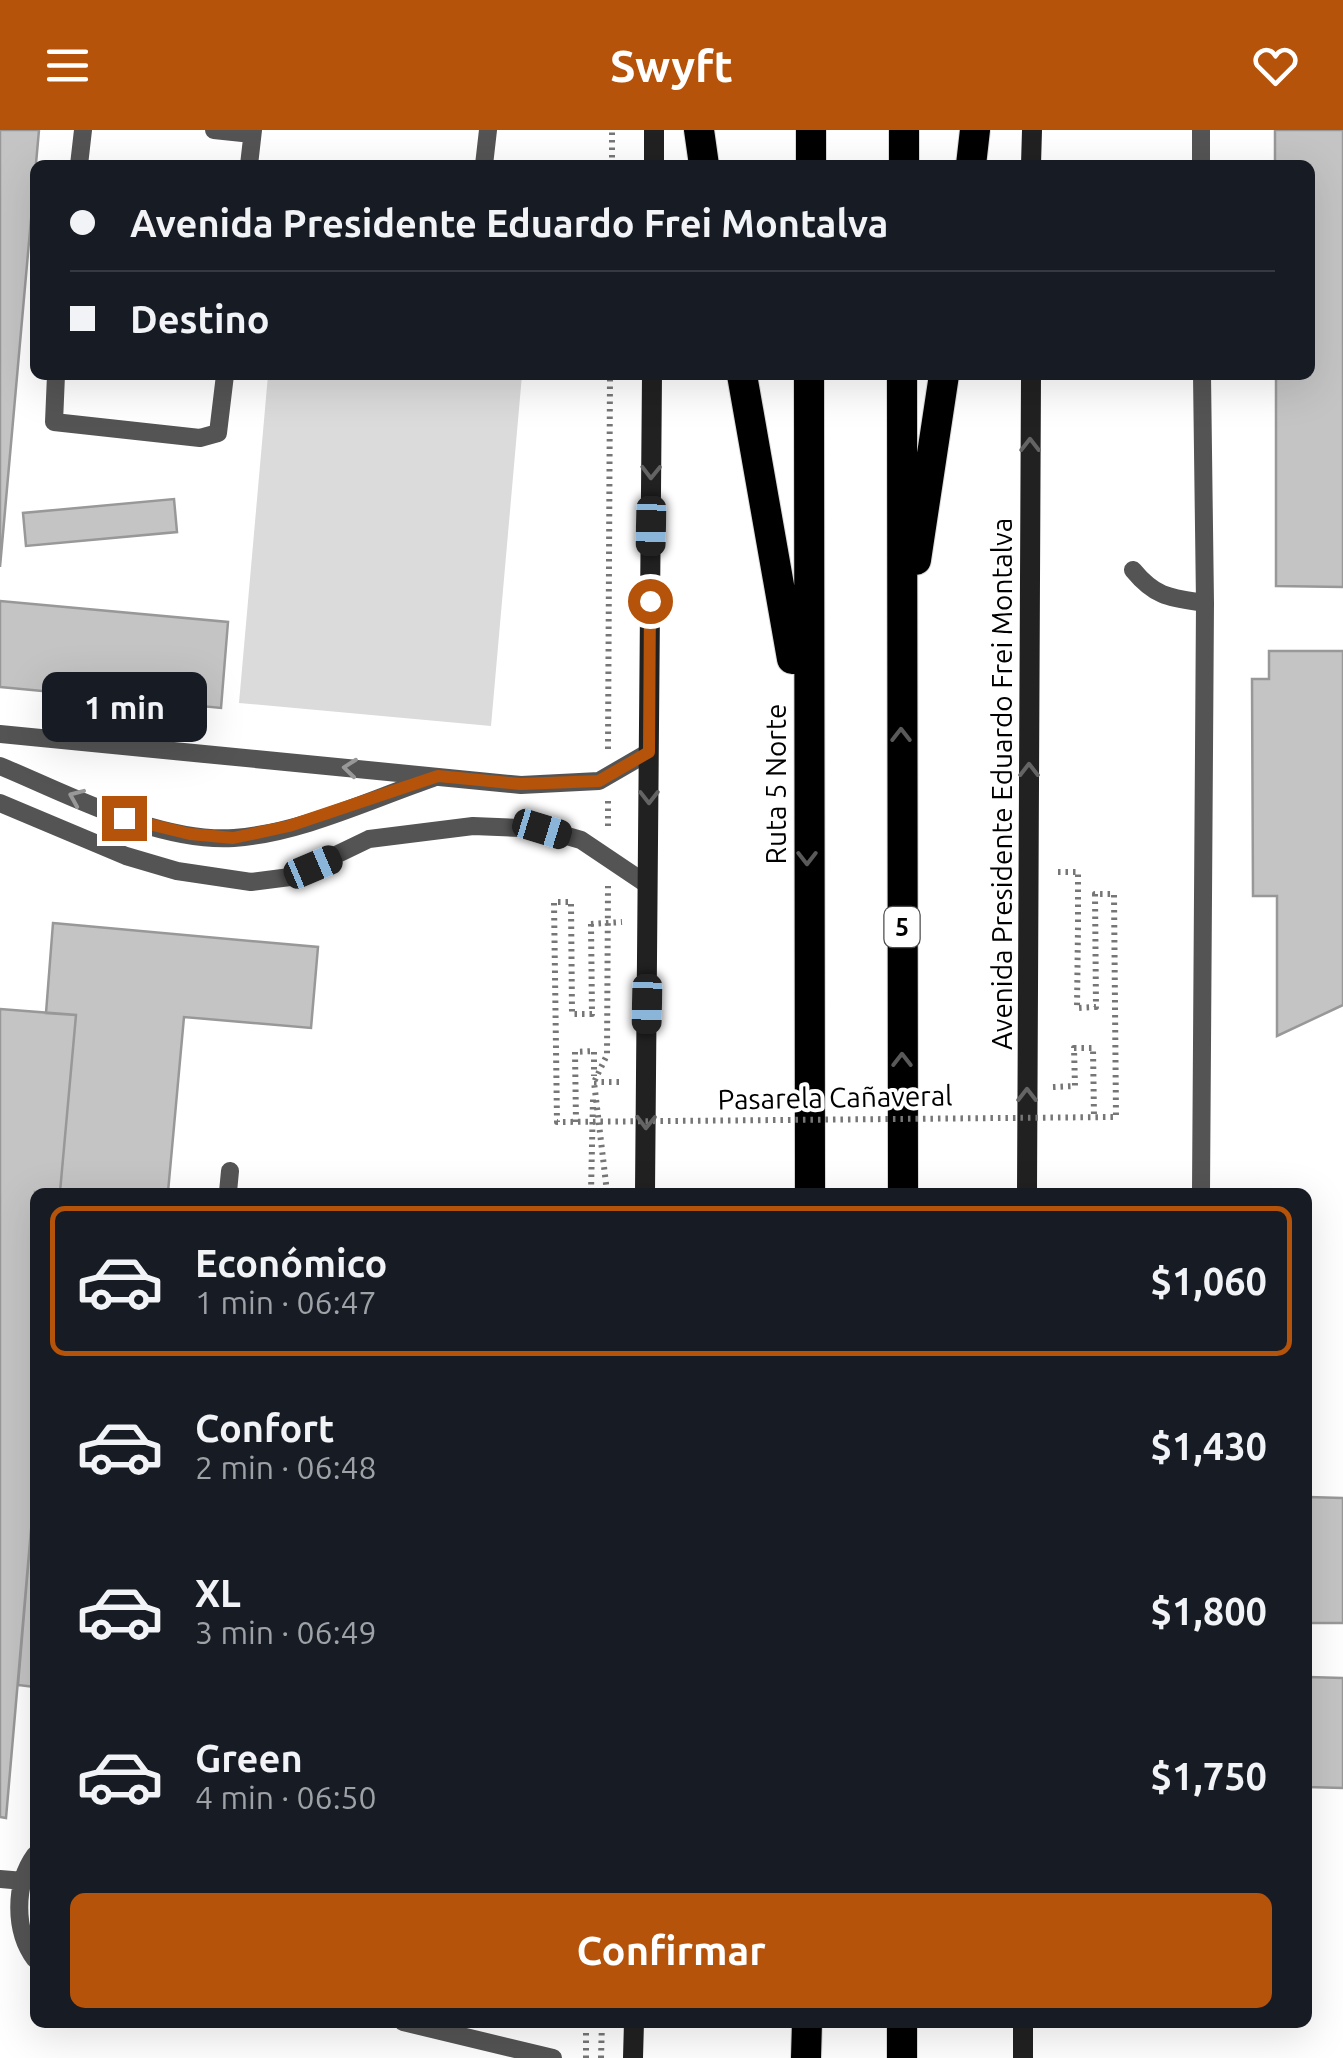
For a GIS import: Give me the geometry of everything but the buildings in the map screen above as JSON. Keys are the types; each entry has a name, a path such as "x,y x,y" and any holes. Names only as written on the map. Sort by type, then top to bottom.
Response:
{"highway":[{"path":"700,130 703,160"},
{"path":"810,160 811,130"},
{"path":"904,130 904,160"},
{"path":"972,160 975,130"},
{"path":"743,380 783,596 806,761"},
{"name":"Ruta 5 Norte","path":"809,380 806,761 810,1188"},
{"name":"5","path":"902,380 903,1188"},
{"path":"900,662 943,380"},
{"path":"806,2028 806,2058"},
{"path":"902,2028 902,2058"}],"main road":[{"path":"654,130 654,160"},
{"path":"1032,130 1032,160"},
{"path":"645,1188 652,380"},
{"name":"Avenida Presidente Eduardo Frei Montalva","path":"1027,1188 1030,380"},
{"path":"633,2058 634,2028"},
{"path":"1023,2028 1023,2058"}],"lane":[{"path":"79,160 82,130"},
{"path":"214,130 252,132 249,160"},
{"path":"485,160 488,130"},
{"path":"1201,130 1201,160"},
{"path":"56,380 54,422 200,438 218,434 224,380"},
{"path":"1201,1188 1205,603 1202,380"},
{"path":"1133,570 1149,590 1170,598 1205,603"},
{"path":"0,734 520,784 599,781 649,752"},
{"path":"0,766 124,818 190,834 233,838 289,826 438,776"},
{"path":"0,803 126,856 177,872 252,882 290,877 369,839 473,826 542,829 581,840 648,885"},
{"path":"228,1188 230,1171"},
{"path":"30,1862 19,1899 24,1944 30,1952"},
{"path":"0,1879 24,1881"},
{"path":"432,2028 553,2058"}],"path":[{"path":"612,130 612,160"},
{"path":"607,1188 594,1082 606,1055 610,380"},
{"path":"1058,872 1078,872 1077,1008 1096,1008 1095,894 1114,894 1116,1117 1094,1117 1093,1048 1074,1048 1074,1086"},
{"path":"590,924 592,1014 572,1014 571,902 554,902 557,1122 576,1122 575,1052 594,1052 591,1188"},
{"name":"Pasarela Cañaveral","path":"576,1122 1094,1117"},
{"path":"586,2028 586,2058"},
{"path":"602,2028 602,2058"}],"shaded area":[{"path":"268,380 522,380 491,726 239,703"}],"route":[{"path":"124,818 190,834 233,838 330,814 438,776 520,784 599,781 649,752 650,601"}]}
